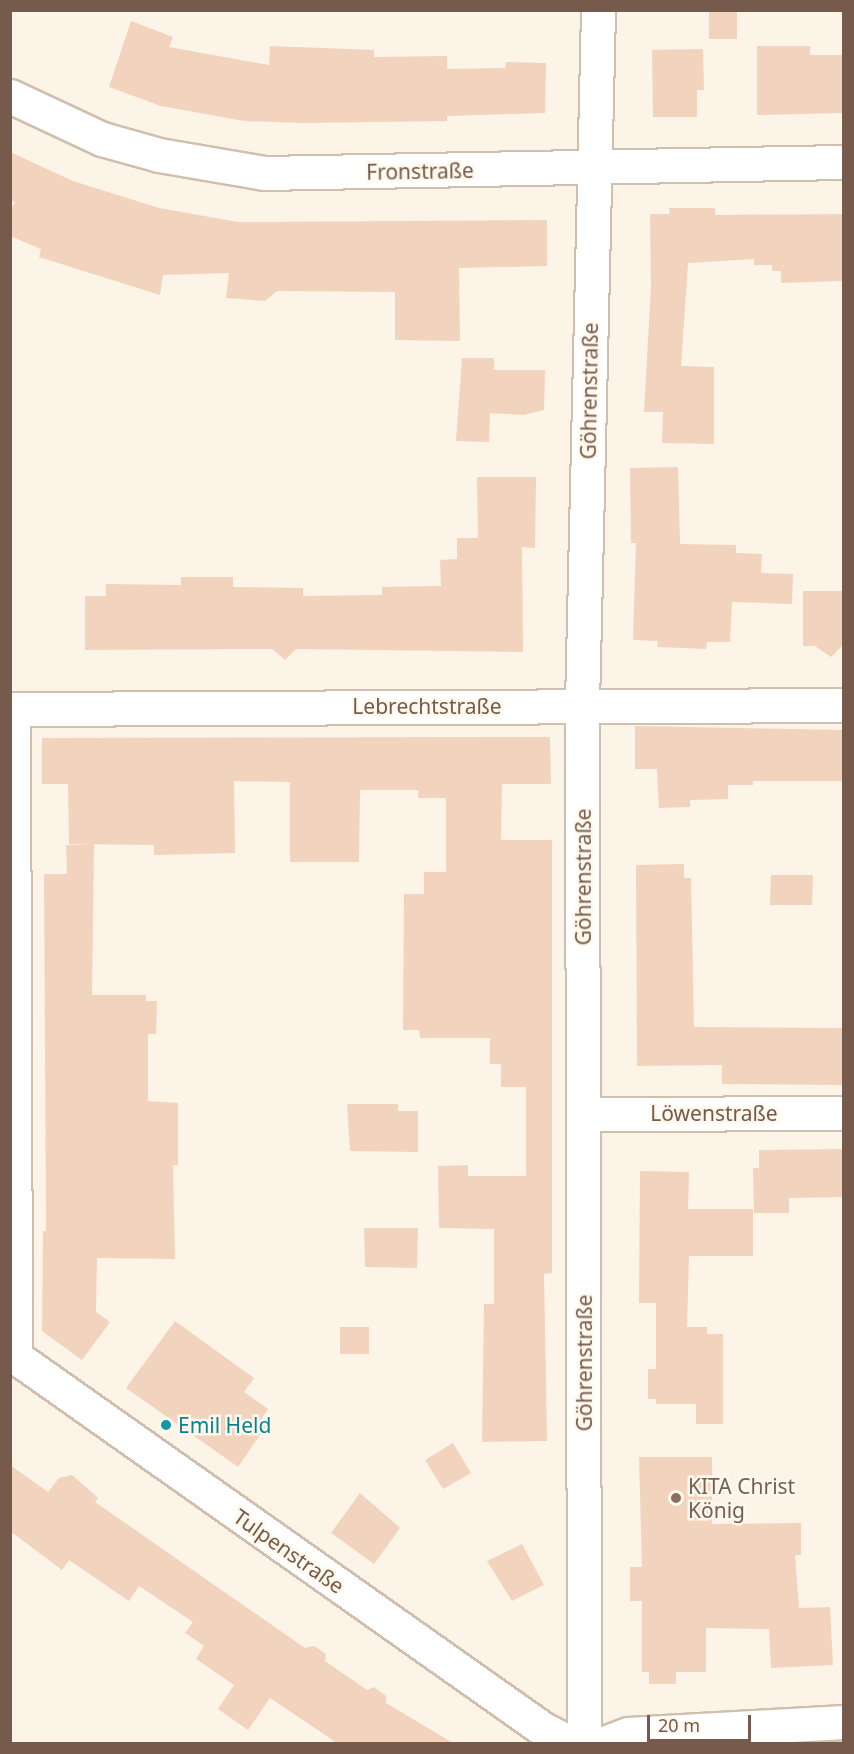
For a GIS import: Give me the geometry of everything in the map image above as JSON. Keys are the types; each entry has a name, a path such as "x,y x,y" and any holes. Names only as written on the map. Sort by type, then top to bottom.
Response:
{"street":[{"name":"Göhrenstraße","path":"584,1743 582,705 598,10"},
{"name":"Fronstraße","path":"10,96 102,139 159,155 254,172 843,162"},
{"name":"Lebrechtstraße","path":"11,709 843,705"},
{"path":"11,709 13,1355"},
{"name":"Löwenstraße","path":"584,1114 843,1113"},
{"name":"Tulpenstraße","path":"13,1355 543,1729 572,1743"},
{"path":"602,1743 628,1734 843,1722"}],"building":[{"path":"709,10 737,10 737,39 709,39"},
{"path":"131,21 173,37 169,47 269,65 270,46 374,50 374,57 447,56 447,69 505,68 506,62 546,63 545,113 447,116 447,121 305,123 244,121 161,106 109,87"},
{"path":"757,46 810,46 810,55 843,55 843,113 757,115"},
{"path":"703,49 704,90 697,90 697,117 653,117 652,50"},
{"path":"10,152 73,181 159,208 238,222 547,220 547,266 459,268 460,341 395,340 395,292 277,291 265,301 226,298 229,273 163,275 160,295 39,257 41,249 10,236 10,211 15,202 10,200"},
{"path":"669,208 715,208 715,215 843,214 843,281 781,283 781,271 772,271 772,265 754,265 754,259 688,263 681,366 714,367 714,444 662,443 663,412 644,412 651,287 650,214 670,214"},
{"path":"462,358 494,358 494,370 545,370 544,410 524,415 490,413 489,442 456,441"},
{"path":"678,467 680,544 736,545 736,553 762,554 761,573 793,574 792,604 732,602 730,642 707,642 706,649 657,647 658,641 633,640 636,543 631,543 630,468"},
{"path":"477,477 536,477 535,548 522,547 523,652 296,649 285,660 272,649 85,650 85,596 106,596 106,584 181,585 181,577 233,577 233,587 303,588 303,596 382,595 382,587 441,586 440,560 457,559 457,538 478,538"},
{"path":"803,591 843,591 843,645 831,657 815,646 803,646"},
{"path":"635,726 843,730 843,781 753,781 753,785 728,785 728,799 690,800 690,807 659,808 657,769 635,769"},
{"path":"550,737 551,784 502,784 501,840 552,840 552,1273 544,1274 547,1441 482,1442 484,1304 494,1304 494,1229 439,1228 438,1166 468,1165 468,1176 526,1176 526,1087 501,1087 501,1064 490,1064 490,1038 420,1038 419,1030 403,1030 404,894 424,894 424,872 446,872 446,798 418,798 418,790 360,790 359,862 290,862 290,782 234,781 235,853 154,855 154,845 69,844 68,784 42,784 42,738"},
{"path":"94,844 92,995 146,995 146,1001 157,1001 156,1034 148,1034 148,1101 178,1103 178,1165 173,1165 175,1259 97,1258 96,1312 110,1322 82,1360 42,1331 43,1231 46,1231 44,874 67,874 66,845"},
{"path":"684,864 684,878 691,878 694,1027 843,1028 843,1085 722,1084 722,1065 637,1066 636,865"},
{"path":"771,875 813,875 812,905 770,905"},
{"path":"347,1104 398,1104 398,1111 418,1111 418,1152 350,1151"},
{"path":"843,1149 843,1197 789,1198 789,1213 754,1213 753,1168 759,1168 759,1150"},
{"path":"640,1171 689,1172 688,1209 753,1209 753,1256 689,1256 687,1327 707,1327 707,1334 723,1334 723,1424 696,1424 696,1404 656,1404 656,1399 648,1399 648,1369 656,1369 656,1303 639,1303"},
{"path":"364,1228 418,1228 417,1268 365,1267"},
{"path":"175,1321 254,1378 244,1392 268,1409 262,1418 269,1422 238,1467 126,1388"},
{"path":"340,1327 369,1327 369,1354 340,1354"},
{"path":"453,1443 471,1473 443,1489 425,1460"},
{"path":"639,1457 712,1457 712,1524 801,1523 801,1555 795,1555 799,1608 830,1607 833,1665 771,1668 769,1629 706,1628 706,1672 676,1672 676,1684 649,1684 649,1672 642,1672 642,1601 630,1601 630,1567 642,1567"},
{"path":"10,1465 48,1492 59,1478 72,1475 98,1498 95,1502 305,1648 314,1646 326,1654 325,1661 367,1690 374,1687 386,1696 386,1703 453,1743 337,1743 270,1698 248,1730 218,1709 234,1685 196,1659 204,1646 185,1633 193,1622 139,1586 129,1601 69,1560 62,1570 10,1531"},
{"path":"360,1493 400,1528 374,1564 331,1533"},
{"path":"522,1544 544,1585 512,1601 487,1561"}],"place":[{"name":"Emil Held","path":"166,1425"},
{"name":"KITA Christ König","path":"676,1498"}]}
